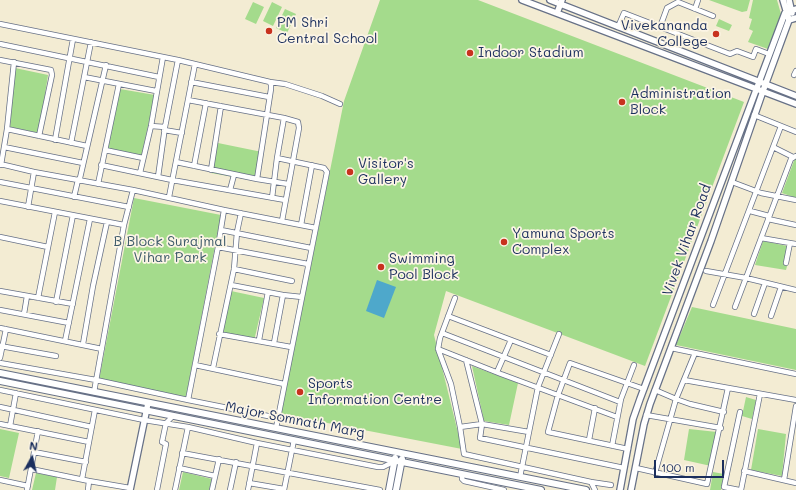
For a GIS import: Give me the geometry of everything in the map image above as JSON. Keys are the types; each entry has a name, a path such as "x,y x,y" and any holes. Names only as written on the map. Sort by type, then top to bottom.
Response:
{"main road":[{"name":"Major Somnath Marg","path":"0,373 586,490"},
{"name":"Major Somnath Marg","path":"0,381 541,490"},
{"path":"305,442 307,434"},
{"path":"389,490 397,453"},
{"path":"396,490 404,454"}],"street":[{"path":"522,0 761,87 796,96"},
{"path":"550,0 561,2 761,87 796,104"},
{"path":"695,9 698,0"},
{"path":"783,0 791,10"},
{"path":"788,0 793,19"},
{"path":"557,13 561,2"},
{"path":"660,27 667,8 678,2 713,16"},
{"name":"Vivek Vihar Road","path":"761,87 769,54 791,10"},
{"path":"618,27 624,13 730,54 737,51 753,57 756,49 769,54"},
{"name":"Vivek Vihar Road","path":"620,490 634,419 644,388 722,179 761,87 793,19"},
{"path":"0,24 178,60 270,82 285,84 322,96 340,104"},
{"path":"55,140 73,39"},
{"path":"71,143 92,42"},
{"path":"0,44 159,77"},
{"path":"140,173 151,126 163,57"},
{"path":"0,60 49,70 52,72 39,136"},
{"path":"158,177 164,128 178,60"},
{"path":"14,62 7,129 0,164 34,172 169,197 224,210 316,228"},
{"path":"169,197 195,64"},
{"path":"74,197 78,180 80,178 106,65"},
{"path":"84,77 156,91"},
{"path":"192,82 269,97"},
{"path":"257,179 267,115 271,85 270,82"},
{"path":"98,184 119,84"},
{"path":"631,490 646,416 732,182 754,116 761,87"},
{"path":"188,100 284,118 297,122 299,126 282,221"},
{"path":"194,166 206,104"},
{"path":"211,170 222,106"},
{"path":"754,116 796,132"},
{"path":"272,198 284,118"},
{"path":"151,126 182,133"},
{"path":"713,305 750,211 781,126"},
{"path":"7,129 87,146"},
{"path":"4,147 83,163"},
{"path":"735,307 776,196 794,156 773,147"},
{"path":"105,150 143,158"},
{"path":"276,428 327,172 324,168 277,158"},
{"path":"176,162 288,184"},
{"path":"101,165 172,180 285,200"},
{"path":"301,225 312,165"},
{"path":"28,207 34,172"},
{"path":"230,190 234,174"},
{"path":"722,179 757,192 796,200"},
{"path":"0,182 129,207"},
{"path":"94,392 124,225 133,190"},
{"path":"0,201 124,225"},
{"path":"188,400 224,210"},
{"path":"750,211 768,218 796,225"},
{"path":"38,298 55,212"},
{"path":"213,368 234,269 237,234 241,213"},
{"path":"56,302 73,215"},
{"path":"65,341 90,219"},
{"path":"83,344 93,286 107,222"},
{"path":"221,230 311,248"},
{"path":"0,237 48,247"},
{"path":"761,238 796,244"},
{"path":"786,263 790,243"},
{"path":"218,247 308,264"},
{"path":"234,269 292,281"},
{"path":"706,272 746,278 796,290"},
{"path":"754,314 765,283"},
{"path":"231,285 302,297"},
{"path":"771,316 781,286"},
{"path":"0,291 73,304"},
{"path":"259,340 268,292"},
{"path":"274,343 283,295"},
{"path":"24,314 27,296"},
{"path":"455,298 442,333 438,349 451,384 464,454 611,486"},
{"path":"0,310 69,323"},
{"path":"448,316 551,355"},
{"path":"0,328 102,348"},
{"path":"0,358 1,347 6,329"},
{"path":"442,333 620,402"},
{"path":"665,333 675,336"},
{"path":"220,334 291,347"},
{"path":"520,477 538,388 560,334"},
{"path":"497,372 510,340"},
{"path":"1,347 56,356"},
{"path":"670,348 796,374"},
{"path":"438,349 538,388 617,416"},
{"path":"655,472 669,419 696,353"},
{"path":"466,360 482,424 480,438 624,468"},
{"path":"0,363 96,380 278,418"},
{"path":"628,448 548,432 562,380 570,363 644,388"},
{"path":"195,365 284,384"},
{"path":"612,446 620,402 634,365"},
{"path":"684,380 796,400"},
{"path":"636,468 708,484 728,388"},
{"path":"0,390 144,420 188,427 291,450 378,467 383,467 395,461"},
{"path":"655,390 690,404 724,412"},
{"path":"10,426 16,393"},
{"path":"740,412 724,487 740,490 760,394"},
{"path":"31,469 89,481 109,487 130,489 148,403"},
{"path":"784,480 796,406"},
{"path":"0,407 92,427"},
{"path":"589,440 595,408"},
{"path":"82,480 95,410"},
{"path":"157,490 166,444 162,442 166,423 173,416"},
{"path":"646,416 720,428"},
{"path":"0,424 89,442"},
{"path":"460,427 482,424 529,432"},
{"path":"175,490 188,427"},
{"path":"0,480 27,488 38,431"},
{"path":"249,483 284,490 294,440"},
{"path":"248,490 257,442"},
{"path":"34,452 86,462"},
{"path":"182,452 380,490"},
{"path":"212,490 219,459"},
{"path":"230,490 236,462"},
{"path":"179,468 215,476"},
{"path":"744,471 796,483"},
{"path":"462,474 462,479 464,482 504,490"},
{"path":"88,490 89,481"},
{"path":"590,482 595,490"}],"green space":[{"name":"Yamuna Sports Complex","path":"380,0 478,0 744,102 645,366 446,291 434,335 462,449 281,414 344,101"},
{"path":"709,0 750,0 747,11 742,12"},
{"path":"753,0 777,0 781,14 768,49 748,42 753,31 749,29 752,19 749,18"},
{"path":"253,2 264,7 256,24 245,19"},
{"path":"272,2 282,7 273,26 263,21"},
{"path":"285,9 296,14 287,33 276,28"},
{"path":"719,19 732,25 729,31 716,26"},
{"path":"15,68 48,75 39,133 10,127"},
{"path":"120,89 155,95 141,157 107,149"},
{"path":"218,143 262,152 256,181 211,173"},
{"path":"796,158 796,198 782,193"},
{"name":"B Block Surajmal Vihar Park","path":"134,198 221,215 186,397 99,380"},
{"path":"763,241 792,247 786,270 755,265"},
{"path":"231,291 264,298 254,341 221,335"},
{"path":"692,307 796,329 796,370 676,345"},
{"path":"472,366 518,383 509,425 484,421"},
{"path":"746,397 756,400 752,419 742,416"},
{"path":"0,429 19,433 9,478 0,476"},
{"path":"689,429 717,432 711,466 684,460"},
{"path":"758,429 786,434 782,476 751,470"},
{"path":"183,472 212,479 209,490 179,490"},
{"path":"713,472 724,474 721,490 710,490"},
{"path":"36,473 57,477 55,490 32,490"}],"water":[{"path":"377,280 396,287 384,318 366,311"}],"place":[{"name":"PM Shri Central School","path":"269,31"},
{"name":"Vivekananda College","path":"716,34"},
{"name":"Indoor Stadium","path":"470,53"},
{"name":"Administration Block","path":"622,102"},
{"name":"Visitor's Gallery","path":"350,172"},
{"name":"Yamuna Sports Complex","path":"504,242"},
{"name":"Swimming Pool Block","path":"381,267"},
{"name":"Sports Information Centre","path":"300,392"}]}
